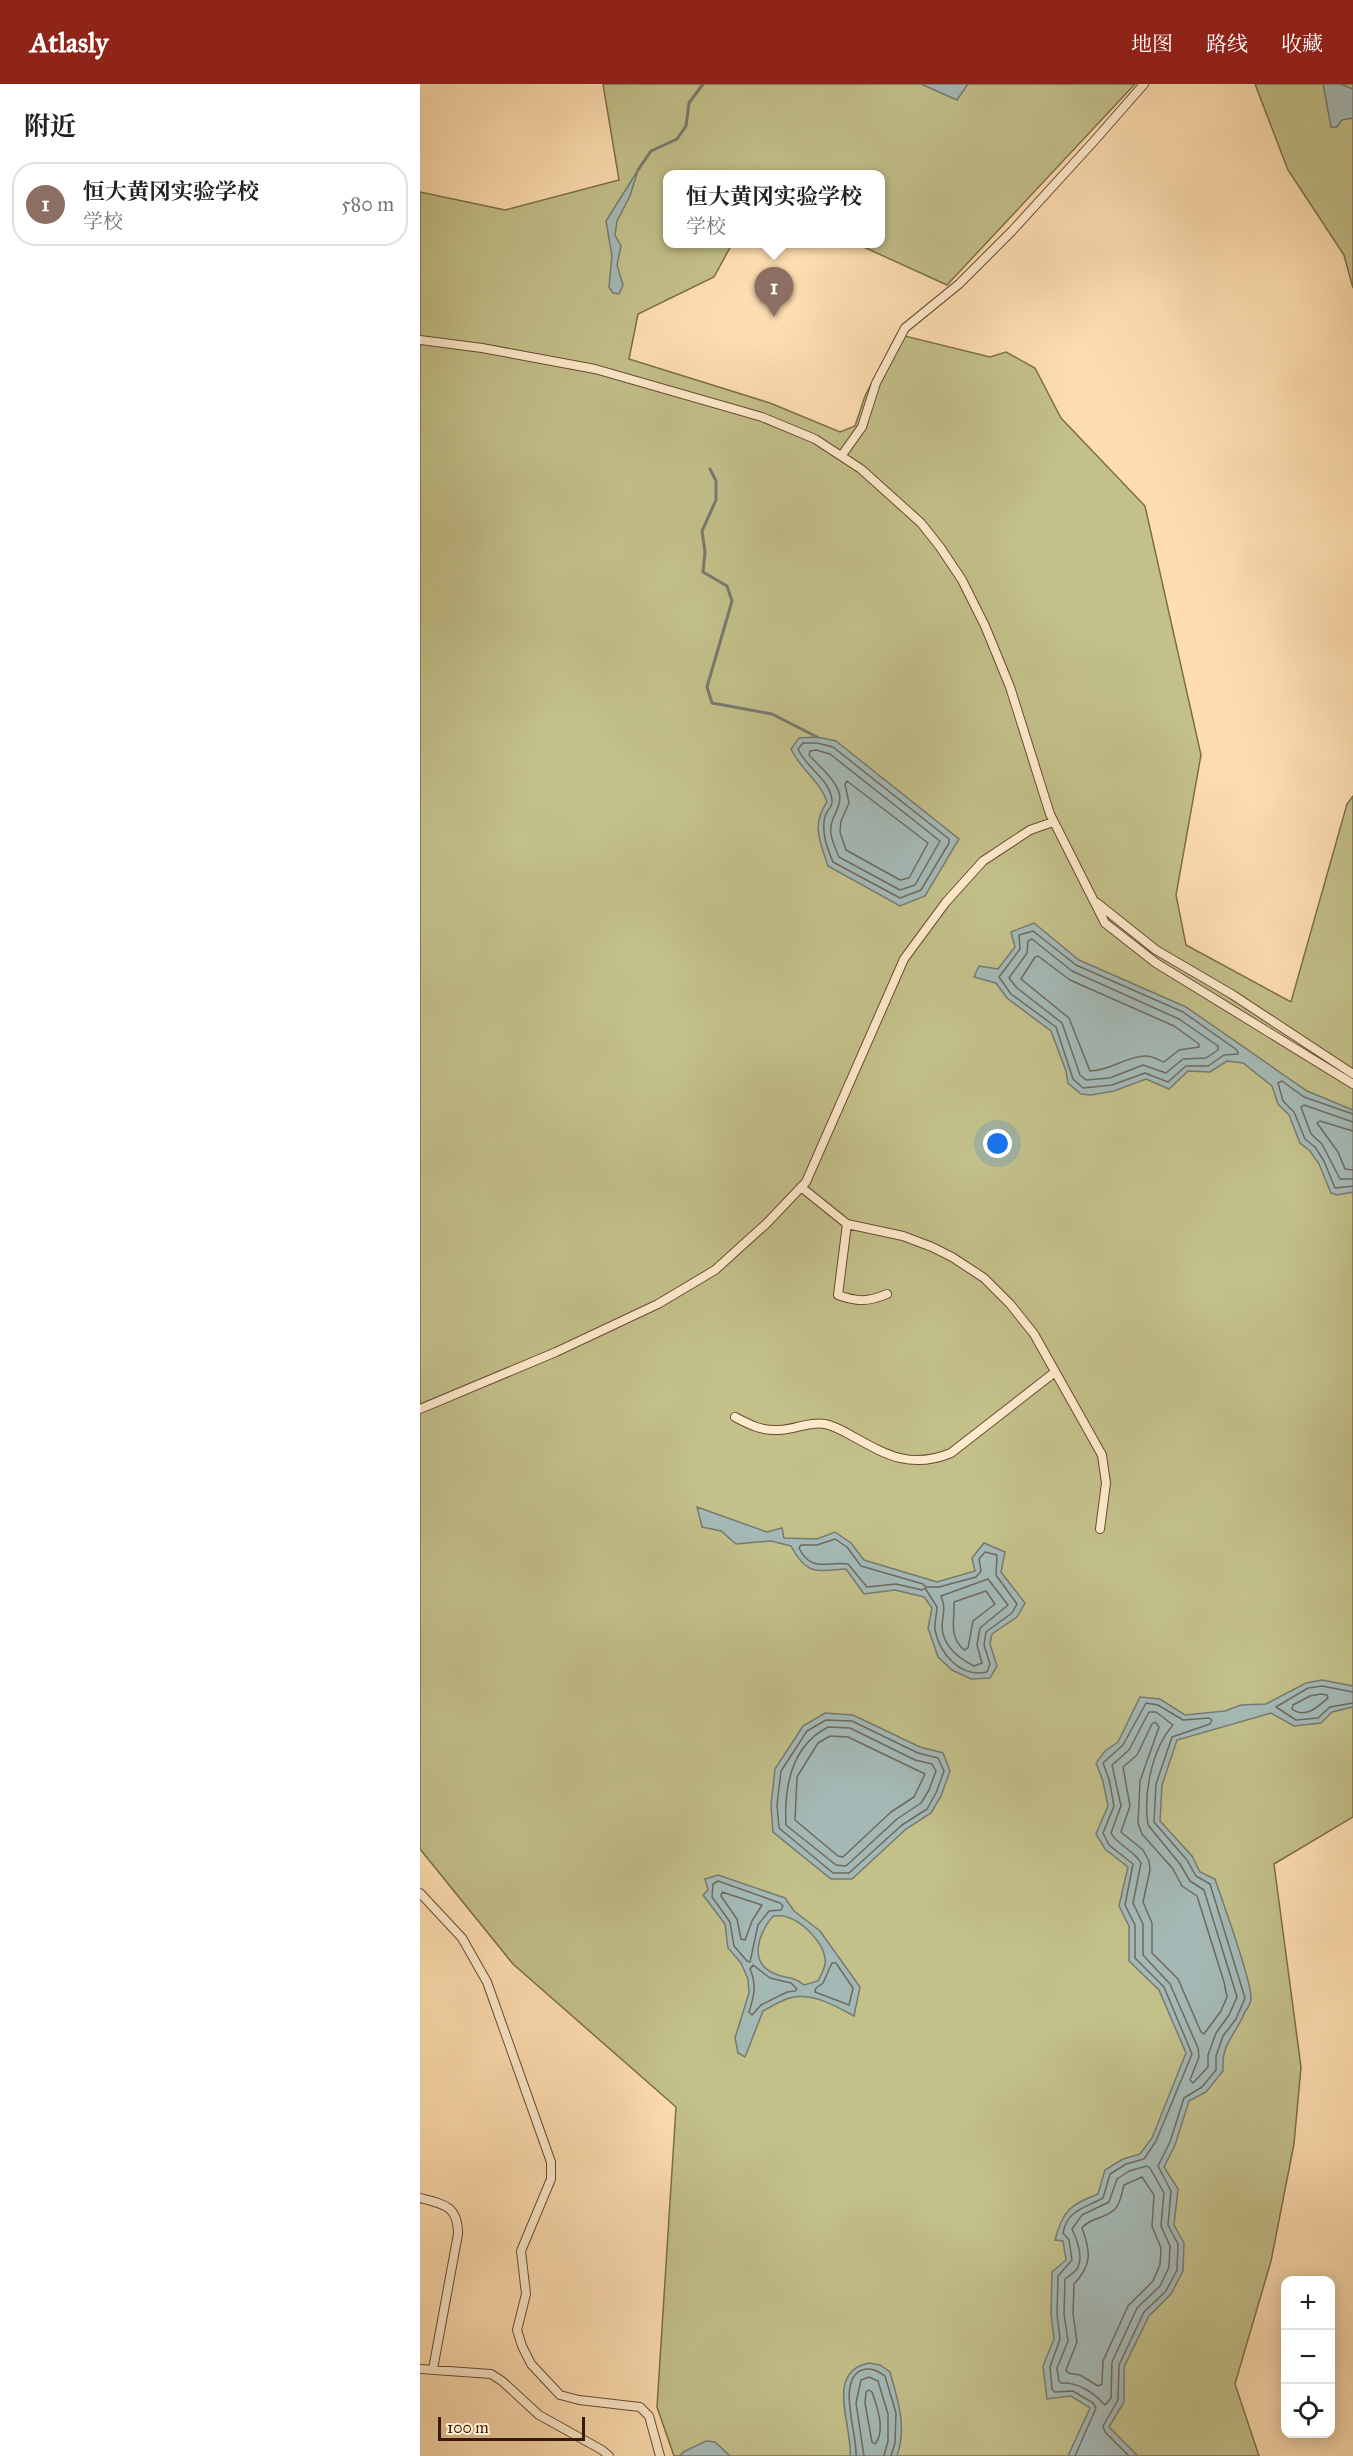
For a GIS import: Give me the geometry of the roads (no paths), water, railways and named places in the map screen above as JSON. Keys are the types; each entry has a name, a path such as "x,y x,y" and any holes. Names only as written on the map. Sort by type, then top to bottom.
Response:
{"street":[{"path":"842,455 862,427 876,383 905,328 959,284 1012,231 1144,84"},
{"path":"420,340 482,348 595,369 762,417 815,439 842,455 894,497 921,523 962,580 985,626 1010,687 1053,822 1105,922 1156,963 1353,1084"},
{"path":"420,1409 556,1352 677,1293 716,1270 767,1223 806,1182 904,958 946,902 983,861 1030,830 1053,822"},
{"path":"1095,901 1156,950 1233,994 1353,1074"},
{"path":"801,1187 847,1224 903,1236 932,1247 984,1278 1010,1304 1034,1334 1102,1455 1106,1483 1100,1529"},
{"path":"847,1224 838,1295 855,1302 862,1302 887,1294"},
{"path":"735,1417 758,1429 780,1430 822,1423 836,1427 895,1457 916,1461 936,1459 951,1453 1055,1372"},
{"path":"420,1893 462,1938 487,1982 551,2162 551,2179 521,2251 526,2294 517,2330 522,2346 531,2364 560,2395 579,2400 640,2407 649,2416 660,2456"},
{"path":"420,2198 440,2203 451,2209 458,2220 458,2234 433,2368"},
{"path":"420,2369 433,2368 491,2374 502,2381 539,2415 609,2456"}],"water":[{"path":"921,84 968,84 957,100"},
{"path":"1323,84 1340,84 1353,89 1353,118 1342,120 1337,127 1331,127"},
{"path":"638,170 630,196 617,221 615,235 621,246 617,265 623,285 619,294 613,293 609,287 612,256 606,221"},
{"path":"817,737 836,741 959,839 925,896 900,906 828,866 818,834 819,818 827,802 820,788 791,749 799,738"},
{"path":"1034,923 1079,960 1186,1007 1307,1091 1353,1110 1353,1192 1337,1195 1331,1193 1319,1164 1310,1151 1300,1143 1289,1115 1278,1104 1272,1086 1243,1063 1227,1061 1210,1072 1188,1071 1169,1089 1146,1079 1114,1091 1091,1095 1081,1094 1068,1083 1066,1071 1051,1031 1007,998 996,983 974,977 979,966 998,969 1015,947 1011,932"},
{"path":"697,1507 767,1532 782,1528 784,1538 817,1539 835,1532 851,1543 864,1560 937,1582 975,1571 972,1558 984,1543 1005,1552 1001,1572 1025,1603 1017,1617 992,1634 990,1644 997,1666 990,1678 971,1679 952,1670 938,1657 928,1628 932,1608 924,1597 895,1590 864,1594 846,1569 813,1570 802,1563 791,1546 771,1541 736,1544 721,1531 702,1527"},
{"path":"1322,1680 1353,1686 1353,1707 1332,1712 1321,1723 1294,1726 1271,1713 1177,1740 1162,1785 1160,1821 1192,1856 1200,1872 1215,1879 1242,1960 1251,2001 1226,2046 1223,2071 1206,2092 1189,2101 1175,2145 1164,2167 1178,2189 1174,2225 1184,2243 1183,2271 1171,2294 1149,2316 1124,2367 1124,2402 1109,2427 1138,2456 1068,2456 1090,2408 1071,2396 1047,2399 1043,2366 1054,2339 1051,2314 1052,2272 1066,2260 1063,2241 1055,2240 1061,2221 1069,2209 1098,2194 1105,2170 1123,2159 1140,2154 1152,2138 1186,2053 1159,1990 1129,1961 1129,1926 1119,1906 1128,1867 1105,1849 1096,1834 1108,1806 1103,1781 1096,1763 1105,1751 1118,1742 1140,1697 1160,1699 1185,1715 1225,1711 1241,1705 1266,1704 1306,1683"},
{"path":"825,1713 853,1715 920,1747 943,1753 950,1771 941,1796 931,1813 906,1829 852,1879 831,1879 773,1832 771,1805 775,1769 803,1726"},
{"path":"718,1875 785,1898 794,1911 820,1931 860,1987 854,2016 815,1998 787,1999 763,2011 745,2057 738,2053 735,2038 749,1993 748,1979 741,1963 728,1948 725,1924 703,1895 708,1890 705,1879","holes":["773,1916 793,1919 816,1939 825,1961 818,1981 804,1985 795,1979 773,1973 760,1961 758,1954 760,1938"]},
{"path":"869,2363 880,2365 890,2372 901,2424 897,2456 850,2456 844,2388 847,2377 855,2368"},
{"path":"706,2441 715,2442 730,2456 680,2456 683,2452"}],"waterway":[{"path":"638,170 651,151 677,139 686,126 689,103 703,84"},
{"path":"710,469 716,481 716,500 702,531 705,552 703,572 727,586 732,601 707,687 712,703 772,714 817,737"}],"place":[{"name":"恒大黄冈实验学校","path":"774,317"}]}
